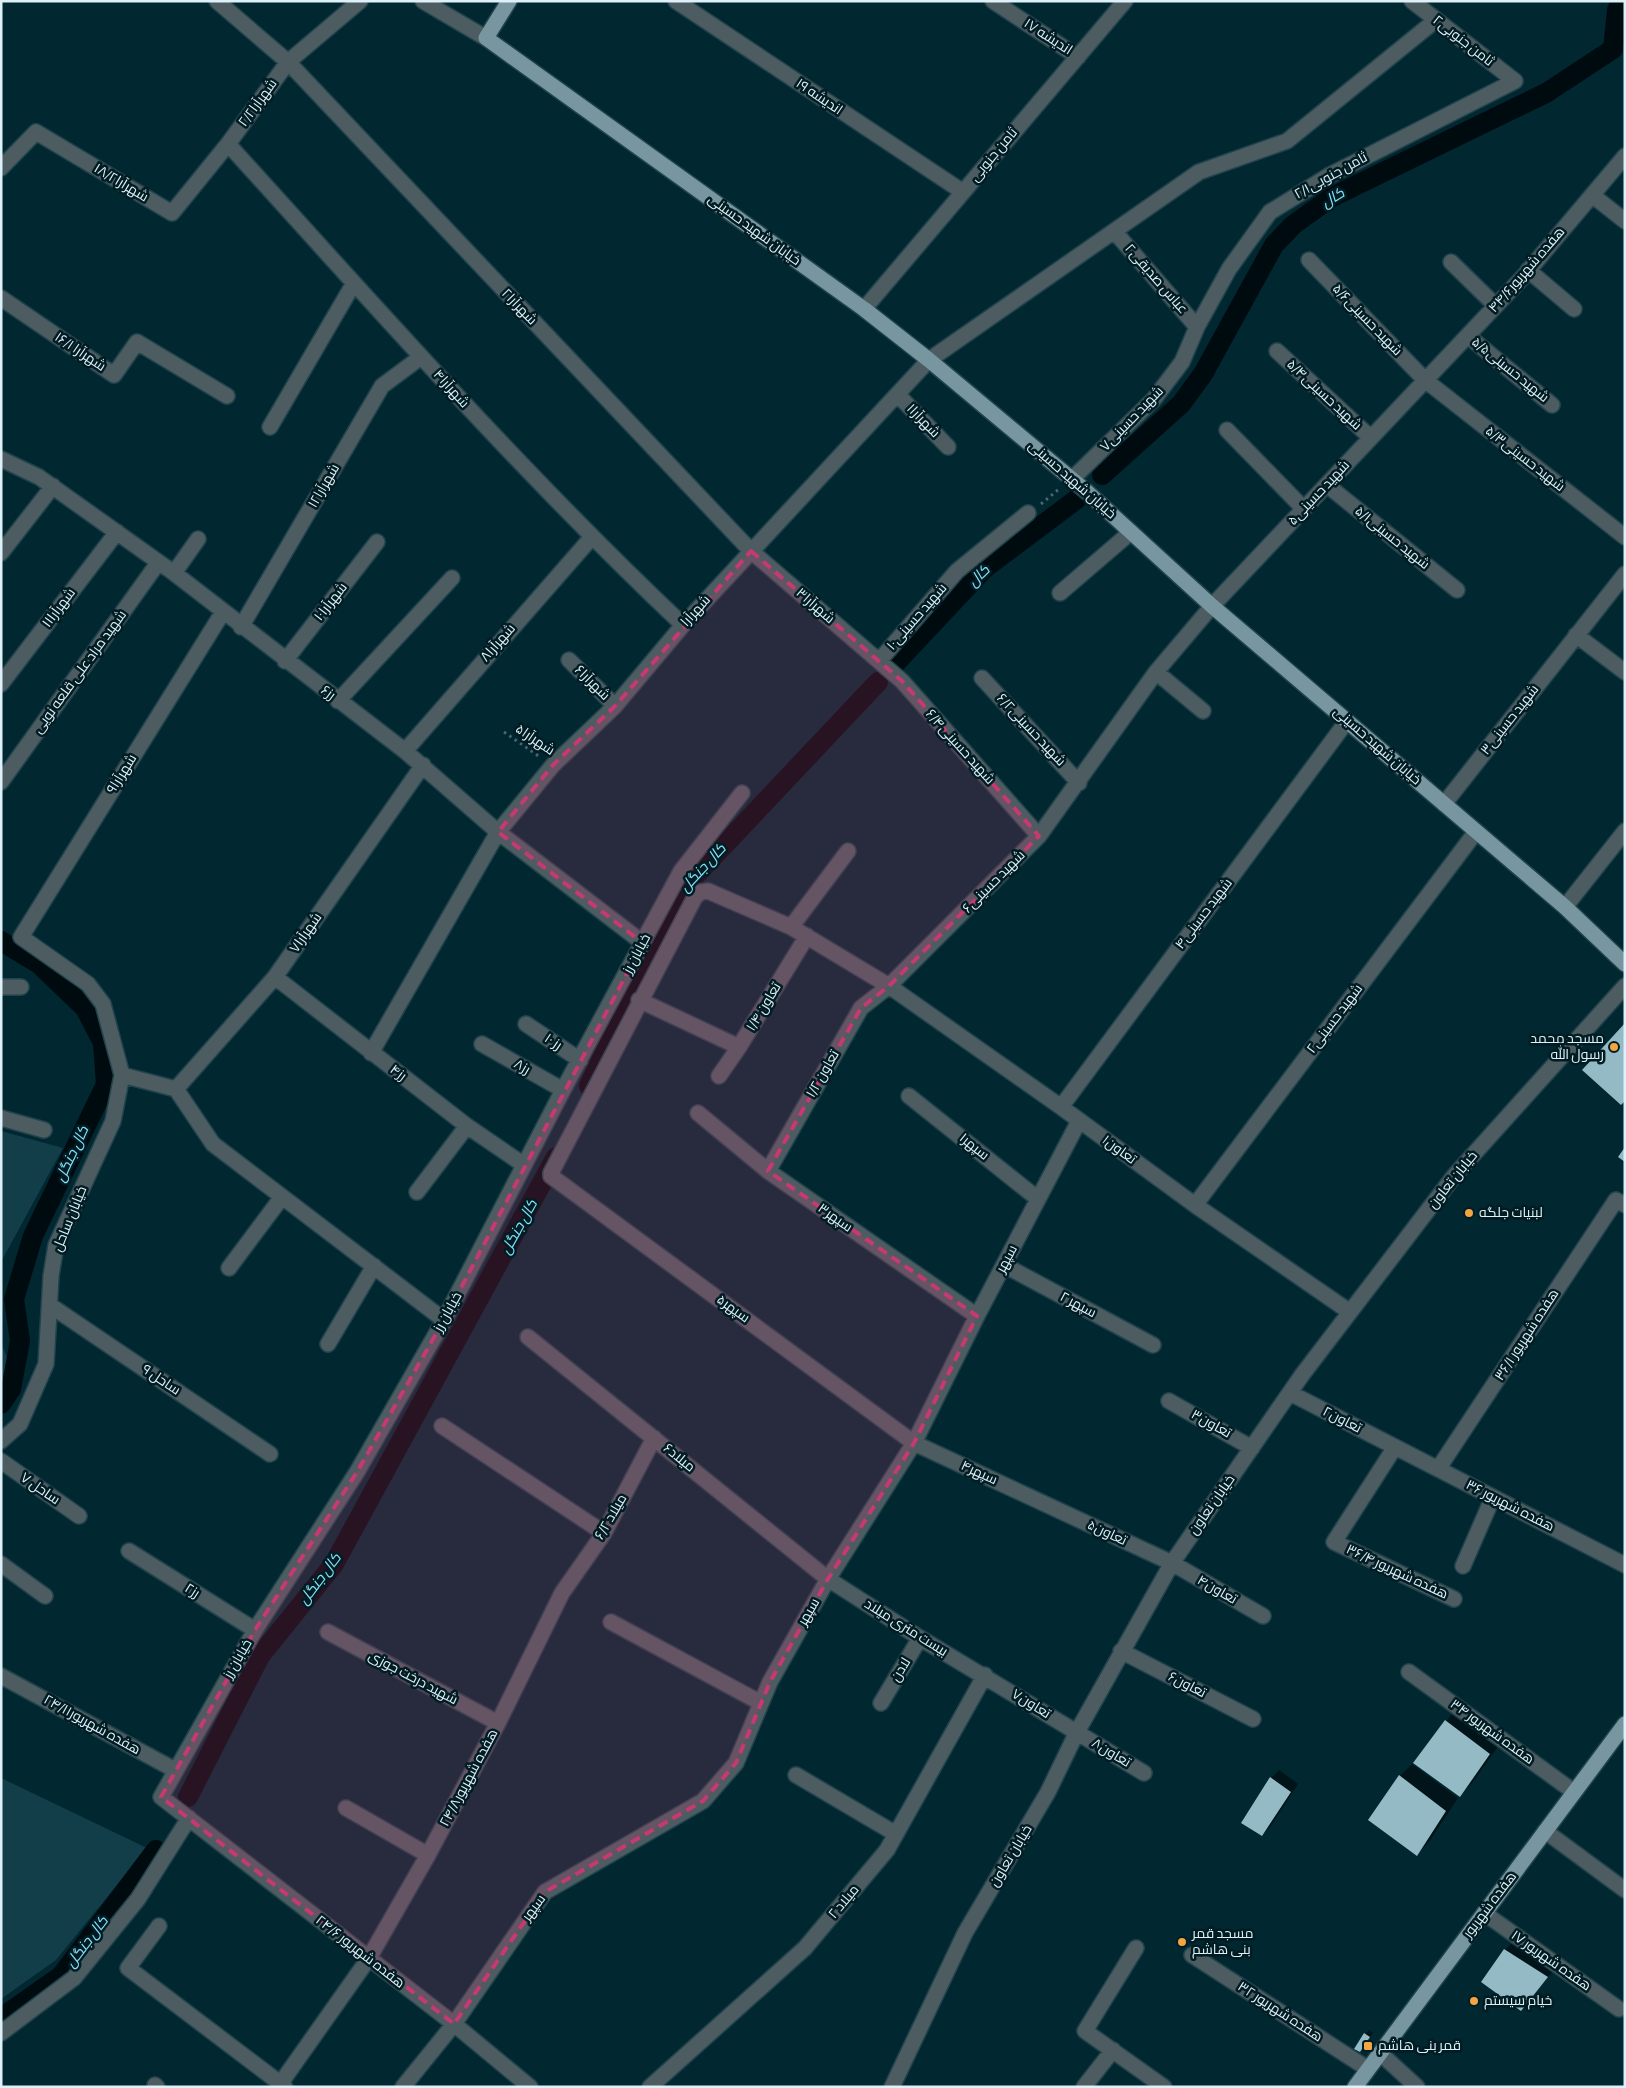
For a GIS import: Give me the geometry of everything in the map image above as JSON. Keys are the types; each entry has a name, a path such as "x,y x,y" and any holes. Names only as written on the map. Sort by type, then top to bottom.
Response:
{"main road":[{"path":"486,38 509,1"},
{"name":"خیابان شهید حسینی","path":"486,38 864,309 929,360 1072,479 1212,606 1565,907 1625,964"},
{"name":"هفده شهریور","path":"1355,2087 1625,1724"}],"street":[{"name":"شهرآرا۲","path":"217,1 288,62 751,551"},
{"name":"شهرآرا۲/۲","path":"228,144 288,62 360,1"},
{"path":"424,1 486,38"},
{"name":"اندیشه ۱۹","path":"676,1 963,192"},
{"name":"اندیشه ۱۷","path":"993,1 1078,57"},
{"name":"ثامن جنوبی","path":"864,309 1125,1"},
{"name":"ثامن جنوبی۲","path":"1412,1 1514,81"},
{"name":"شهرآرا","path":"371,1053 498,832 553,766 615,706 683,625 929,360 1199,172 1287,141 1436,20"},
{"name":"ثامن جنوبی۲/۱","path":"1197,327 1229,269 1270,212 1330,175 1514,81"},
{"name":"شهرآرا۱۸/۲","path":"1,168 36,132 172,213 228,144"},
{"name":"شهرآرا۴","path":"228,144 470,411 592,536 683,625"},
{"name":"هفده شهریور۴۴/۶","path":"1425,380 1496,306 1625,156"},
{"path":"1592,195 1625,221"},
{"name":"عباس صدیقی۲","path":"1114,231 1197,327"},
{"name":"شهید حسینی۵/۶","path":"1308,260 1425,380"},
{"path":"1451,262 1496,306"},
{"path":"1528,270 1574,309"},
{"path":"270,427 354,283"},
{"name":"شهرآرا ۱۶/۱","path":"1,298 114,375 137,342 227,396"},
{"name":"شهید حسینی۷","path":"1072,479 1154,399 1182,362 1197,327"},
{"name":"شهید حسینی۵/۵","path":"1468,336 1552,405"},
{"name":"شهید حسینی۵/۴","path":"1277,351 1371,438"},
{"name":"شهرآرا۱۲","path":"241,628 382,386 421,357"},
{"name":"شهید حسینی۵","path":"1212,606 1425,380"},
{"name":"شهید حسینی۵/۳","path":"1425,380 1625,537"},
{"name":"شهرآرا۱","path":"898,395 948,447"},
{"path":"1227,430 1304,509"},
{"name":"رز۶","path":"1,460 39,476 174,574 241,628 423,765 498,832 643,943"},
{"name":"شهید حسینی۵/۱","path":"1327,485 1458,590"},
{"path":"1,553 53,486"},
{"name":"شهید حسینی۱۰","path":"878,661 957,571 1028,513"},
{"name":"شهرآرا۱۱","path":"1,684 117,532"},
{"path":"1060,593 1132,532"},
{"name":"شهرآرا۸","path":"405,751 592,536"},
{"path":"174,574 198,539"},
{"name":"شهرآرا۱۰","path":"286,661 377,542"},
{"name":"شهرآرا۳","path":"751,551 878,661"},
{"name":"شهید مراد علی قلعه نویی","path":"1,782 158,563"},
{"name":"شهید حسینی۳","path":"1444,804 1625,574"},
{"path":"338,700 452,578"},
{"name":"شهید حسینی۶","path":"889,986 1039,836 1079,783 1156,672 1212,606"},
{"name":"شهرآرا۹","path":"122,1075 103,1004 88,984 21,937 223,612"},
{"path":"1576,636 1625,672"},
{"name":"شهرآرا۶","path":"569,660 615,706"},
{"name":"شهید حسینی۶/۴","path":"878,661 902,681 1039,836"},
{"path":"1156,672 1203,711"},
{"name":"شهید حسینی۶/۲","path":"982,678 1079,783"},
{"name":"شهید حسینی۴","path":"1061,1106 1348,721"},
{"name":"شهرآرا۷","path":"176,1089 275,977 423,765"},
{"name":"خیابان رز","path":"189,1818 161,1797 174,1770 255,1630 357,1472 444,1320 563,1090 680,871 742,793"},
{"path":"1565,907 1625,831"},
{"name":"شهید حسینی۲","path":"1196,1206 1475,832"},
{"path":"791,927 848,851"},
{"path":"739,1047 639,1000 695,897 701,892 708,891 791,927 889,986"},
{"name":"تعاون ۱/۴","path":"718,1076 739,1047 807,936"},
{"name":"رز۴","path":"275,977 467,1126 524,1165"},
{"path":"1,987 21,986"},
{"name":"تعاون۱","path":"889,986 1061,1106 1196,1206 1350,1312"},
{"name":"تعاون ۱/۲","path":"768,1171 861,1008 889,986"},
{"name":"خیابان تعاون","path":"892,2087 965,1934 1048,1792 1077,1732 1172,1563 1290,1393 1454,1176 1625,986"},
{"name":"سپهر۵","path":"639,1000 551,1176 914,1443"},
{"name":"رز ۱۰","path":"526,1024 580,1060"},
{"name":"رز۸","path":"482,1044 563,1090"},
{"path":"122,1075 176,1089 213,1144 444,1320"},
{"name":"خیابان ساحل","path":"1,1440 20,1424 46,1364 51,1306 51,1276 56,1245 113,1121 122,1075"},
{"name":"سپهر۱","path":"909,1096 1038,1199"},
{"name":"سپهر۳","path":"698,1112 768,1171 976,1316"},
{"path":"1,1118 44,1130"},
{"name":"سپهر","path":"403,2087 454,2024 545,1892 703,1801 736,1763 770,1682 828,1579 914,1443 976,1316 1080,1121"},
{"path":"417,1192 467,1126"},
{"path":"229,1268 282,1196"},
{"name":"هفده شهریور ۳۶/۱","path":"1438,1469 1620,1202"},
{"name":"سپهر ۲","path":"1004,1265 1153,1345"},
{"path":"328,1344 374,1266"},
{"name":"ساحل ۹","path":"51,1306 270,1454"},
{"name":"میلاد۶","path":"528,1337 828,1579"},
{"name":"تعاون۲","path":"1290,1393 1394,1447"},
{"name":"تعاون۳","path":"1170,1401 1252,1448"},
{"path":"442,1426 604,1533"},
{"name":"میلاد ۶/۲","path":"562,1593 604,1533 654,1438"},
{"name":"سپهر۴","path":"914,1443 1043,1503"},
{"name":"هفده شهریور ۳۶","path":"1394,1447 1625,1565"},
{"name":"هفده شهریور ۳۶/۴","path":"1394,1447 1334,1542 1454,1598"},
{"name":"ساحل ۷","path":"1,1461 79,1516"},
{"path":"1463,1566 1493,1497"},
{"name":"تعاون۵","path":"1043,1503 1172,1563"},
{"name":"رز۲","path":"129,1551 255,1630"},
{"name":"تعاون۴","path":"1172,1563 1263,1616"},
{"path":"1,1564 45,1596"},
{"name":"بیست متری میلاد","path":"828,1579 920,1638 985,1675"},
{"name":"هفده شهریور۲۴/۸","path":"281,2086 369,1958 428,1855 498,1724 562,1593"},
{"path":"611,1622 761,1704"},
{"name":"شهید درخت جوزی","path":"328,1632 498,1724"},
{"name":"لادن","path":"881,1703 920,1638"},
{"name":"تعاون۶","path":"1121,1652 1253,1719"},
{"name":"هفده شهریور ۳۴","path":"1409,1672 1574,1792"},
{"name":"تعاون۷","path":"985,1675 1077,1732"},
{"name":"میلاد ۲","path":"650,2087 806,1948 887,1850 985,1675"},
{"name":"هفده شهریور۲۴/۱۱","path":"6,1678 174,1770"},
{"name":"تعاون۸","path":"1077,1732 1144,1773"},
{"path":"796,1775 896,1834"},
{"path":"346,1808 428,1855"},
{"path":"1,2033 74,1978 138,1898 189,1818"},
{"name":"هفده شهریور ۲۴/۶","path":"189,1818 454,2024 530,2087"},
{"path":"1545,1831 1625,1890"},
{"name":"هفده شهریور ۱۷","path":"1484,1913 1619,2009"},
{"path":"159,1926 128,1968 281,2086"},
{"path":"1136,1948 1085,2031 1164,2087"},
{"name":"هفده شهریور ۳۲","path":"1192,1955 1368,2069"},
{"path":"1084,2087 1114,2050"},
{"path":"1380,2053 1417,2087"}],"path":[{"path":"1028,513 1072,479"},
{"name":"شهرآرا۵","path":"504,732 553,766"}],"highlighted area":[{"path":"751,551 902,681 1039,836 889,986 861,1008 768,1171 977,1316 914,1443 828,1579 770,1682 736,1763 703,1801 545,1892 454,2024 161,1797 255,1630 357,1472 444,1320 643,943 498,832 553,765 615,706"}],"shaded area":[{"path":"1,1131 63,1148 1,1262"},
{"path":"1,1343 9,1362 1,1388"},
{"path":"1,1778 147,1848 56,1960 1,1999"}],"building":[{"name":"مسجد محمد رسول الله","path":"1625,1023 1625,1101 1621,1105 1582,1070"},
{"path":"1625,1147 1625,1162 1618,1157"},
{"path":"1445,1720 1490,1754 1460,1797 1413,1763"},
{"path":"1399,1775 1446,1811 1417,1856 1368,1820"},
{"path":"1270,1777 1291,1792 1262,1836 1241,1823"},
{"path":"1504,1949 1548,1977 1521,2011 1481,1982"},
{"path":"1364,2033 1370,2037 1360,2052 1354,2049"}],"waterway":[{"name":"کال","path":"1102,475 1181,404 1203,374 1274,245 1293,225 1332,197 1546,93 1613,49 1617,10 1621,1"},
{"name":"کال","path":"892,667 985,568 1077,499"},
{"name":"کال جنگل","path":"589,1086 679,893 878,682"},
{"name":"کال جنگل","path":"1,941 39,964 85,1008 103,1043 106,1084 33,1236 14,1299 20,1341 11,1389 1,1404"},
{"name":"کال جنگل","path":"188,1797 260,1656 334,1564 556,1157"},
{"name":"کال جنگل","path":"1,2018 61,1976 156,1850"}],"place":[{"name":"مسجد محمد رسول الله","path":"1614,1047"},
{"name":"لبنیات جلگه","path":"1469,1213"},
{"name":"مسجد قمر بنی هاشم","path":"1182,1942"},
{"name":"خیام سیستم","path":"1474,2001"},
{"name":"قمر بنی هاشم","path":"1368,2046"}]}
